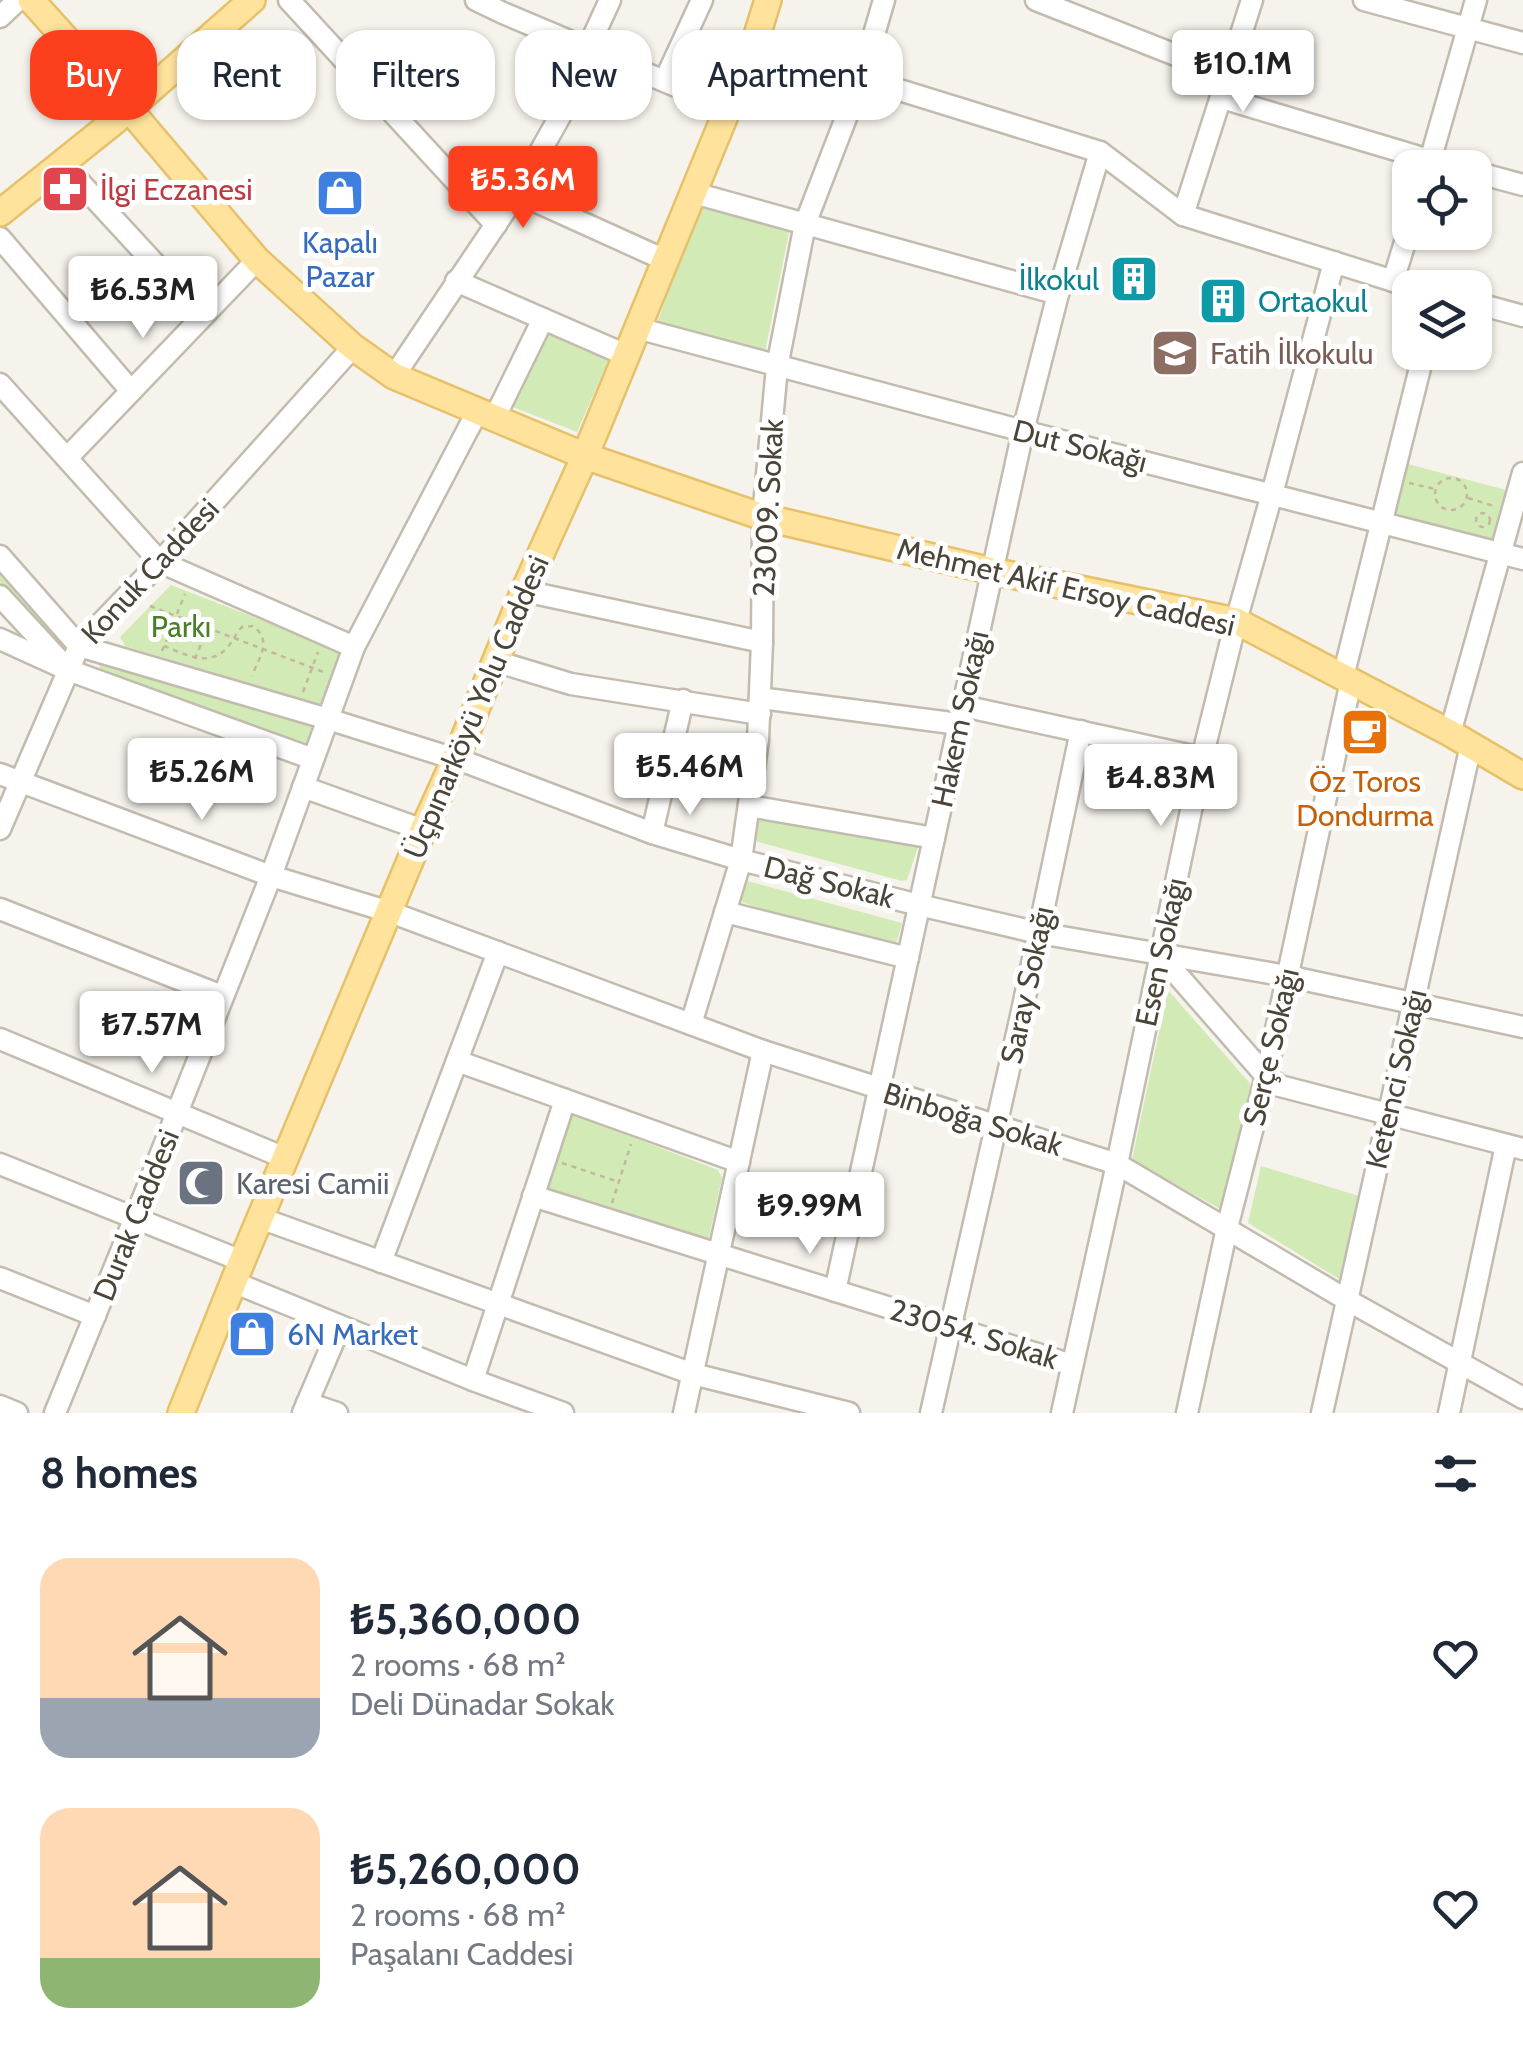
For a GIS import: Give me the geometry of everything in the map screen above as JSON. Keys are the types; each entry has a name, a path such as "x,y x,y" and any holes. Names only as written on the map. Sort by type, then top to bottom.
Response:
{"main road":[{"name":"Mehmet Akif Ersoy Caddesi","path":"31,0 58,30"},
{"path":"157,83 252,0"},
{"name":"Üçpınarköyü Yolu Caddesi","path":"759,30 768,0"},
{"path":"0,213 114,120"},
{"name":"Mehmet Akif Ersoy Caddesi","path":"138,120 257,260 352,348 394,376 585,456 763,517 992,571 1236,621 1523,776"},
{"name":"Üçpınarköyü Yolu Caddesi","path":"180,1413 723,120"}],"street":[{"path":"0,17 18,0"},
{"path":"289,0 496,226"},
{"path":"476,0 506,7 552,30"},
{"path":"599,30 610,0"},
{"path":"665,80 702,0"},
{"name":"23009. Sokak","path":"875,30 884,0"},
{"path":"1036,0 1230,76"},
{"path":"1183,215 1252,0"},
{"path":"1364,0 1523,44"},
{"path":"1433,150 1476,0"},
{"path":"652,75 672,83"},
{"path":"903,92 1100,152 1183,215 1392,281"},
{"path":"1222,98 1392,152"},
{"path":"394,376 517,193 555,120"},
{"name":"23009. Sokak","path":"691,1024 740,860 748,806 760,706 763,517 778,367 805,224 845,120"},
{"name":"Hakem Sokağı","path":"836,1291 1022,432 1100,152"},
{"path":"62,163 202,315"},
{"path":"1492,177 1523,185"},
{"path":"517,193 665,260"},
{"path":"694,193 1058,294"},
{"path":"0,238 130,390"},
{"path":"67,458 257,260"},
{"name":"Esen Sokağı","path":"1062,1413 1202,758 1334,262"},
{"path":"456,281 626,355"},
{"path":"1492,308 1523,316"},
{"name":"Durak Caddesi","path":"55,1413 270,876 354,646 543,319"},
{"name":"Dut Sokağı","path":"637,328 1022,432 1523,559"},
{"name":"Konuk Caddesi","path":"0,829 10,778 79,646 352,348"},
{"name":"Serçe Sokağı","path":"1187,1413 1227,1228 1266,1076 1381,524 1419,370"},
{"path":"0,384 160,562 354,646"},
{"name":"Ketenci Sokağı","path":"1322,1413 1413,1003 1460,739 1500,554 1523,473"},
{"path":"0,556 79,646"},
{"path":"524,591 762,642"},
{"path":"0,596 68,670"},
{"path":"0,639 68,670 313,759"},
{"name":"Dağ Sokak","path":"79,646 455,760 652,833 740,860 1039,933 1287,976 1523,1027"},
{"path":"495,662 570,684 683,700 961,715 1081,731 1202,758"},
{"path":"652,833 683,700"},
{"name":"Saray Sokağı","path":"930,1413 1081,731"},
{"name":"Binboğa Sokak","path":"10,778 270,876 390,912 763,1051 1117,1164 1523,1398"},
{"path":"303,787 423,830"},
{"path":"748,806 934,838"},
{"path":"0,909 222,996"},
{"path":"725,912 908,958"},
{"path":"381,1262 498,952"},
{"path":"1160,955 1266,1076 1280,1086 1515,1147 1449,1413"},
{"path":"0,1039 284,1158"},
{"path":"684,1413 763,1051"},
{"path":"457,1061 739,1162"},
{"path":"473,1380 565,1100"},
{"path":"0,1164 135,1218 340,1326 563,1413"},
{"name":"23054. Sokak","path":"533,1196 1072,1365"},
{"path":"260,1218 693,1374 813,1409 849,1413"},
{"path":"0,1278 94,1316"},
{"path":"337,1413 305,1408 340,1326"},
{"path":"0,1406 17,1413"}],"path":[{"path":"1455,478 1464,484 1466,498 1460,507 1447,509 1438,502 1436,490 1445,480 1455,478"},
{"path":"1392,479 1436,490"},
{"path":"1466,498 1505,509"},
{"path":"1485,513 1488,504"},
{"path":"1445,518 1447,509"},
{"path":"160,656 187,588"},
{"path":"150,606 336,676"},
{"path":"164,646 203,659 229,646 242,627 254,626 264,636 244,694"},
{"path":"193,666 208,628"},
{"path":"301,698 321,644"},
{"path":"606,1219 633,1138"},
{"path":"556,1160 618,1182"}],"green space":[{"path":"700,206 789,232 765,352 656,326"},
{"path":"544,331 609,359 577,432 510,406"},
{"path":"1404,463 1510,491 1496,542 1390,515"},
{"path":"0,571 53,635 48,639 0,582"},
{"name":"Parkı","path":"171,585 343,652 325,704 125,646 120,637"},
{"path":"101,661 313,722 310,743 306,748 105,673 100,669"},
{"path":"755,820 914,842 918,847 907,880 902,881 755,841 751,835"},
{"path":"747,881 902,923 895,947 743,903 739,890"},
{"path":"1168,990 1254,1088 1224,1211 1132,1160"},
{"path":"572,1114 718,1170 722,1178 708,1241 544,1194"},
{"path":"1261,1166 1359,1196 1339,1279 1248,1223"}],"place":[{"name":"İlgi Eczanesi","path":"65,189"},
{"name":"Kapalı Pazar","path":"340,193"},
{"name":"İlkokul","path":"1134,279"},
{"name":"Ortaokul","path":"1223,301"},
{"name":"Fatih İlkokulu","path":"1175,353"},
{"name":"Öz Toros Dondurma","path":"1365,732"},
{"name":"Karesi Camii","path":"201,1183"},
{"name":"6N Market","path":"252,1334"}]}
